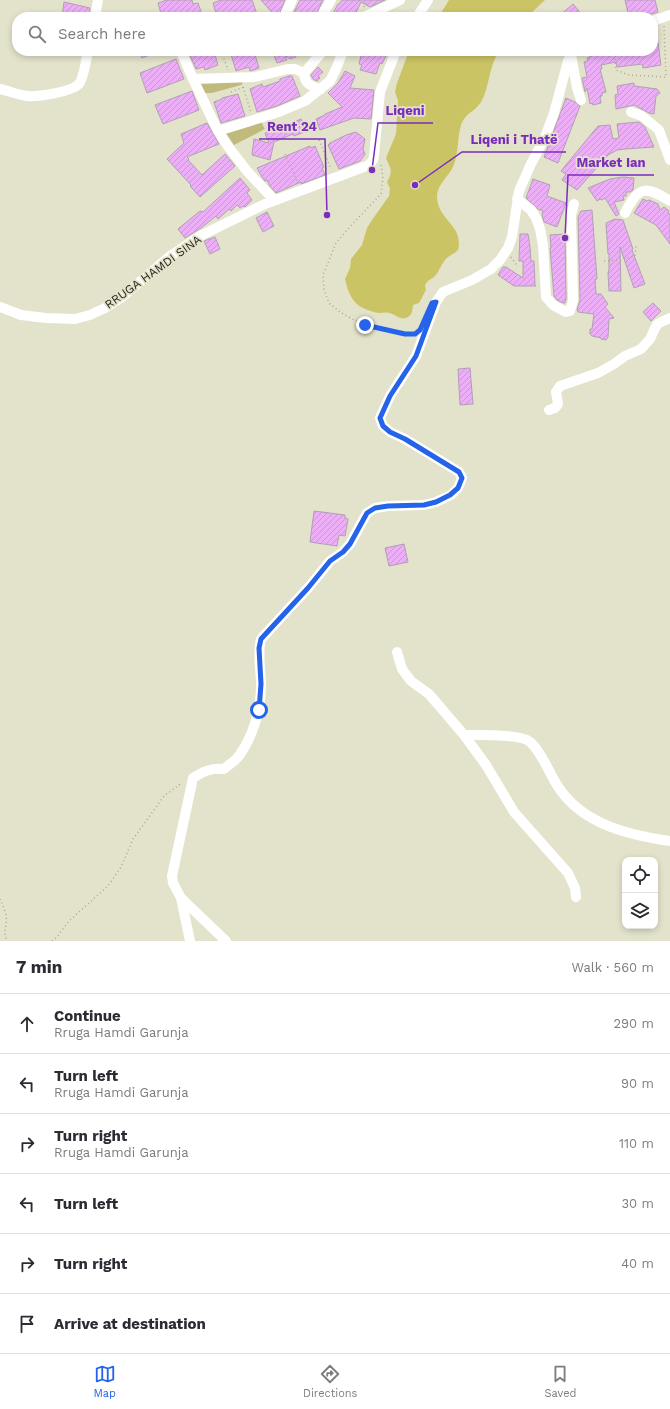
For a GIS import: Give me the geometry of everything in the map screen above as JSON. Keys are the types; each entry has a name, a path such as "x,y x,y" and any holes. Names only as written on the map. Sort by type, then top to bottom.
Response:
{"street":[{"path":"96,12 98,0"},
{"path":"286,12 292,0"},
{"path":"324,12 331,0"},
{"path":"375,12 400,0"},
{"path":"420,12 428,0"},
{"path":"0,89 28,96 58,93 69,89 79,84 87,56"},
{"path":"183,56 218,131 231,152 274,200"},
{"path":"319,56 304,73 304,78 307,83 314,88 321,89"},
{"path":"218,131 279,112 305,101 330,81 341,56"},
{"name":"RRUGA HAMDI SINA","path":"0,307 21,315 46,318 75,319 90,315 105,308 122,297 169,258 202,235 274,200 369,165 373,160 380,92 394,56"},
{"path":"190,941 181,898 173,883 172,876 193,778 212,768 224,769 237,758 245,746 259,710 261,684 259,648 261,639 308,588 330,561 343,552 350,544 367,513 375,508 388,506 424,505 436,502 450,495 458,488 462,478 459,472 405,439 390,432 383,426 380,418 390,396 416,356 436,302 443,292 472,280 491,269 506,252 512,238 519,191 554,113 567,64 571,56"},
{"path":"572,56 577,88 582,100"},
{"path":"193,79 255,77 288,69 295,69 304,73"},
{"path":"631,112 642,116 659,130 670,160"},
{"path":"625,213 643,190 651,190 670,201"},
{"path":"517,199 531,210 540,229 543,245 546,297 553,305 566,312 570,311 573,300 571,215 574,204"},
{"path":"549,410 555,408 558,404 556,392 560,386 598,373 625,356 641,349 650,339 656,326 670,318"},
{"path":"397,652 402,669 411,681 428,694 464,734 486,765 514,812 568,873 575,888 576,898"},
{"path":"464,734 527,739 532,743 542,757 557,786 568,801 577,809 608,827 631,834 670,841"},
{"path":"181,898 226,941"}],"path":[{"path":"615,56 616,70 629,75 666,78 667,17"},
{"path":"243,87 252,113"},
{"path":"319,140 335,178"},
{"path":"285,154 298,182"},
{"path":"381,165 383,177 381,194 336,243 323,275 324,290 328,303 352,319 365,325 405,334 415,334"},
{"path":"604,261 620,260 635,256 636,244"},
{"path":"511,257 518,267"},
{"path":"52,941 57,938 69,921 108,886 121,867 133,839 164,796 193,778"},
{"path":"0,899 7,920 4,933 7,941"}],"shaded area":[{"path":"449,0 545,0 532,12 442,12"},
{"path":"407,56 496,56 484,96 481,102 465,118 461,125 455,162 451,171 440,186 437,194 439,206 442,212 458,235 458,250 446,259 436,275 426,283 426,290 419,303 413,305 411,314 406,318 400,318 388,313 371,311 359,306 351,296 345,279 350,268 351,259 362,245 367,228 389,196 390,188 387,182 391,170 386,158 396,134 398,101 395,92"},
{"path":"241,81 243,83 241,85 212,93 204,93 200,86 201,83"},
{"path":"260,120 265,129 234,145 226,133"}],"building":[{"path":"167,0 192,0 193,4 198,3 201,12 161,12 158,3"},
{"path":"221,0 252,0 256,12 216,12 213,3"},
{"path":"261,0 285,0 280,12 272,12"},
{"path":"300,0 323,0 317,12 294,12"},
{"path":"342,0 385,0 370,7 361,2 356,12 334,12"},
{"path":"625,0 655,0 658,12 628,12"},
{"path":"64,2 90,8 90,12 63,12"},
{"path":"573,4 580,12 564,12"},
{"path":"658,42 661,65 643,68 642,64 617,67 616,62 601,65 602,69 600,69 606,92 602,93 600,98 601,103 593,105 592,103 590,104 587,88 585,92 582,78 587,77 584,62 588,61 587,58 589,58 590,56 658,56"},
{"path":"190,56 215,56 218,65 205,70 204,67 196,69"},
{"path":"232,56 255,56 259,68 250,71 249,67 236,71"},
{"path":"274,56 285,56 287,60 277,63"},
{"path":"286,56 296,56 296,57 290,59"},
{"path":"361,56 386,56 382,64 380,63 376,74 360,70 362,65 359,64"},
{"path":"176,59 184,79 147,93 140,73"},
{"path":"318,67 323,72 318,76 320,78 317,81 313,79 311,75"},
{"path":"345,71 355,76 350,88 374,90 371,119 354,118 320,130 316,119 342,107 328,93 338,83"},
{"path":"292,76 300,96 277,106 257,112 250,89 262,84 263,87"},
{"path":"634,83 634,86 657,89 660,93 656,96 654,114 634,105 616,109 615,95 618,94 617,86"},
{"path":"192,91 199,110 163,124 155,105"},
{"path":"238,94 245,116 221,123 214,102 222,98"},
{"path":"566,98 580,106 558,163 544,157"},
{"path":"301,119 307,131 294,136 293,134 274,142 270,160 252,155 254,139 269,143 265,133"},
{"path":"639,122 645,127 654,147 617,150 608,155 577,190 562,180 566,174 561,171 598,126 610,125 613,139 619,138 617,124"},
{"path":"207,123 219,144 187,157 189,159 188,160 202,175 225,154 235,166 200,197 167,159 184,143 181,134"},
{"path":"356,132 365,139 363,149 365,154 360,161 339,169 328,145 346,135"},
{"path":"310,146 311,148 315,146 324,167 322,168 325,175 301,184 301,182 276,193 267,180 265,181 257,168"},
{"path":"623,177 634,178 633,190 626,192 626,196 623,196 624,200 614,202 619,214 616,216 605,198 597,201 588,188 610,179"},
{"path":"240,178 250,190 247,193 252,200 245,207 243,206 240,208 237,205 231,211 229,209 218,219 216,216 185,238 178,229 200,211 203,212"},
{"path":"533,179 550,185 547,196 566,203 557,227 544,222 542,215 543,211 538,209 526,198"},
{"path":"643,199 658,204 660,210 664,207 669,211 670,244 656,225 634,213"},
{"path":"592,210 597,279 595,279 596,294 601,294 608,304 605,307 614,318 609,319 608,337 606,340 590,334 594,314 578,312 577,310 580,300 578,217 581,211"},
{"path":"267,212 274,226 263,232 256,218"},
{"path":"615,219 623,220 633,249 632,250 645,284 634,288 620,247 621,291 609,291 609,254 606,223"},
{"path":"520,234 528,234 531,261 534,261 536,286 514,286 498,275 503,267 506,267 523,278 523,261 519,261"},
{"path":"565,234 566,299 565,303 563,303 557,300 554,296 550,235"},
{"path":"215,237 220,249 210,254 204,241"},
{"path":"653,303 661,311 651,321 643,312"},
{"path":"470,368 473,404 460,405 458,369"},
{"path":"314,511 345,515 345,518 348,519 345,536 339,535 337,546 310,542"},
{"path":"404,544 408,562 389,566 385,548"}],"place":[{"name":"Liqeni","path":"372,170"},
{"name":"Liqeni i Thatë","path":"415,185"},
{"name":"Rent 24","path":"327,215"},
{"name":"Market Ian","path":"565,238"}],"route":[{"path":"259,710 261,684 259,648 261,639 308,588 330,561 343,552 350,544 367,513 375,508 388,506 424,505 436,502 450,495 461,483 462,478 459,472 453,467 390,432 383,426 380,418 390,396 416,356 436,302 432,303 420,330 415,334 405,334 365,325"}]}
